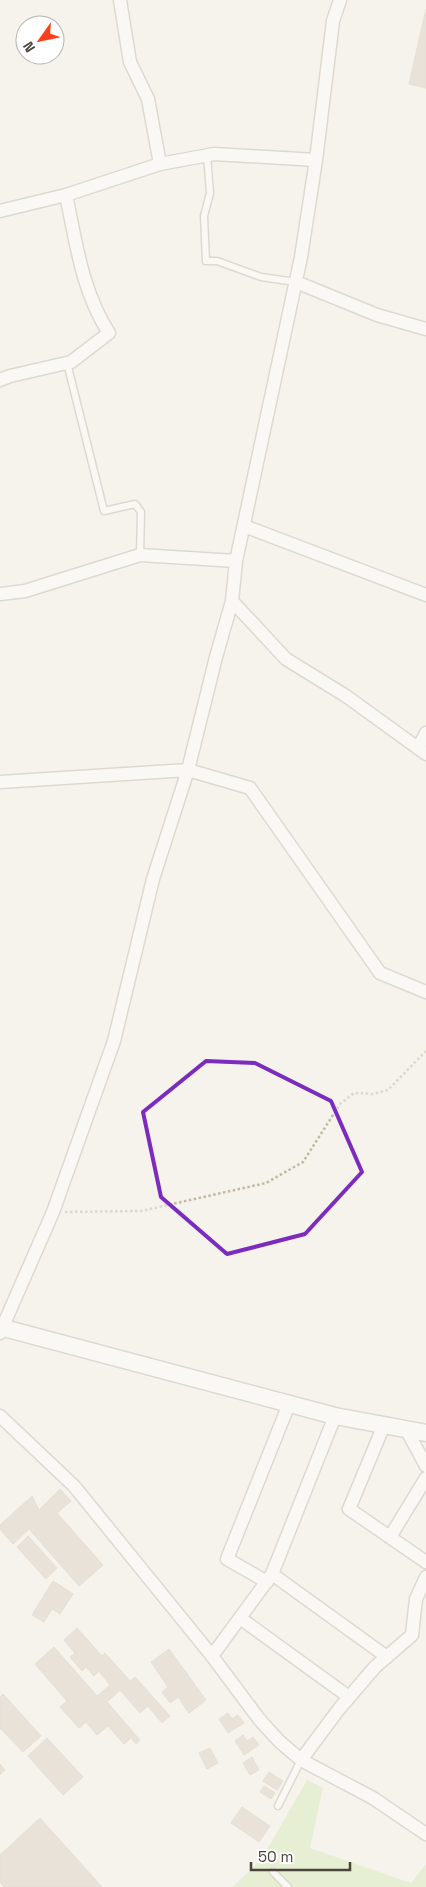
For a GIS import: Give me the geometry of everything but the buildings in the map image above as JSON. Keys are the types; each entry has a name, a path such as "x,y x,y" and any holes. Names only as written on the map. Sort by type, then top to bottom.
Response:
{"street":[{"path":"120,0 130,62 148,99 160,164"},
{"path":"340,0 333,21 316,160 296,282 236,561 232,601 188,770 153,879 114,1041 53,1212 1,1329 335,1416 426,1432"},
{"path":"0,210 66,195 160,164 207,155 316,160"},
{"path":"0,380 71,362 109,333 97,316 84,280 66,195"},
{"path":"296,282 377,315 426,329"},
{"path":"244,526 426,596"},
{"path":"0,594 25,591 140,555 236,561"},
{"path":"232,601 286,659 346,696 422,751 426,733"},
{"path":"0,782 188,770 250,788 380,972 426,992"},
{"path":"289,1404 227,1559 270,1578 387,1657"},
{"path":"0,1416 74,1486 212,1656 258,1719 279,1741 301,1760 373,1798 426,1834"},
{"path":"212,1656 270,1578 335,1416"},
{"path":"384,1425 349,1509 426,1562"},
{"path":"406,1429 426,1466"},
{"path":"390,1537 426,1478"},
{"path":"301,1760 349,1697 375,1667 412,1635 416,1599 426,1577"},
{"path":"240,1618 349,1697"}],"lane":[{"path":"207,155 210,193 204,216 206,261 217,261 261,277 296,282"},
{"path":"67,362 104,511 135,504 141,512 140,555"},
{"path":"278,1806 301,1760"},
{"path":"273,1872 288,1887"}],"path":[{"path":"53,1212 141,1211 266,1183 304,1162 340,1104 354,1093 373,1094 388,1090 426,1050"}],"highlighted area":[{"path":"206,1061 255,1063 331,1101 362,1172 305,1234 227,1254 161,1197 143,1112"}],"green space":[{"path":"307,1780 323,1788 310,1848 411,1883 426,1864 426,1887 232,1887 261,1860"}]}
